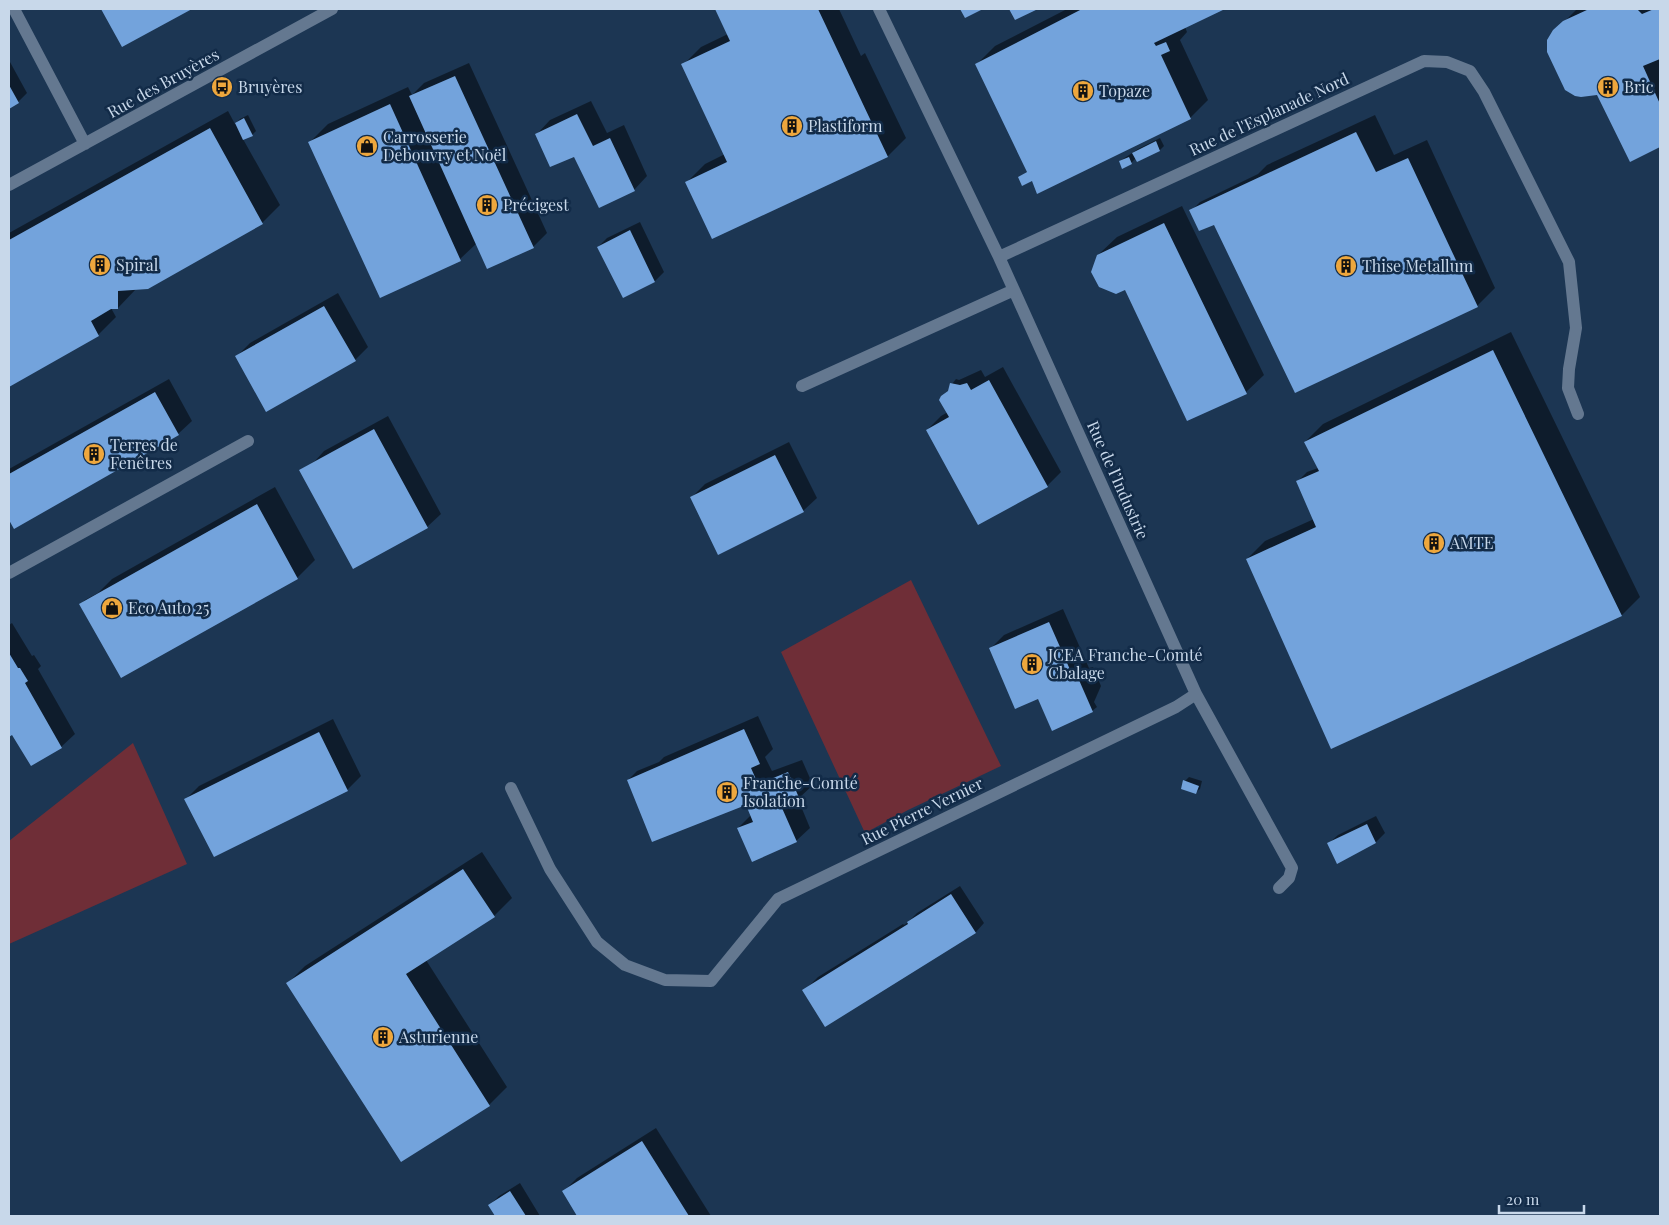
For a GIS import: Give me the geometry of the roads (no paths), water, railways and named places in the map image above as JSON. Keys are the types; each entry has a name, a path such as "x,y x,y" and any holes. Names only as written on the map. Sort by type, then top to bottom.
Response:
{"street":[{"path":"14,9 85,144"},
{"name":"Rue des Bruyères","path":"9,184 332,9"},
{"path":"879,9 999,257"},
{"name":"Rue de l'Esplanade Nord","path":"999,257 1424,61 1447,62 1470,71 1484,92 1569,262 1576,328 1568,369 1568,388 1578,414"},
{"name":"Rue de l’Industrie","path":"999,257 1196,694 1292,868 1289,878 1279,888"},
{"path":"802,386 1014,290"},
{"path":"9,573 248,441"},
{"name":"Rue Pierre Vernier","path":"511,788 550,869 597,942 625,965 665,980 711,982 778,899 1176,707 1196,694"}],"place":[{"name":"Bruyères","path":"222,87"},
{"name":"Bric","path":"1608,87"},
{"name":"Topaze","path":"1083,91"},
{"name":"Plastiform","path":"792,126"},
{"name":"Carrosserie Debouvry et Noël","path":"367,146"},
{"name":"Précigest","path":"487,205"},
{"name":"Spiral","path":"100,265"},
{"name":"Thise Metallum","path":"1346,266"},
{"name":"Terres de Fenêtres","path":"94,454"},
{"name":"AMTE","path":"1434,543"},
{"name":"Eco Auto 25","path":"112,608"},
{"name":"JCEA Franche-Comté Cbalage","path":"1032,664"},
{"name":"Franche-Comté Isolation","path":"727,792"},
{"name":"Asturienne","path":"383,1037"}]}
